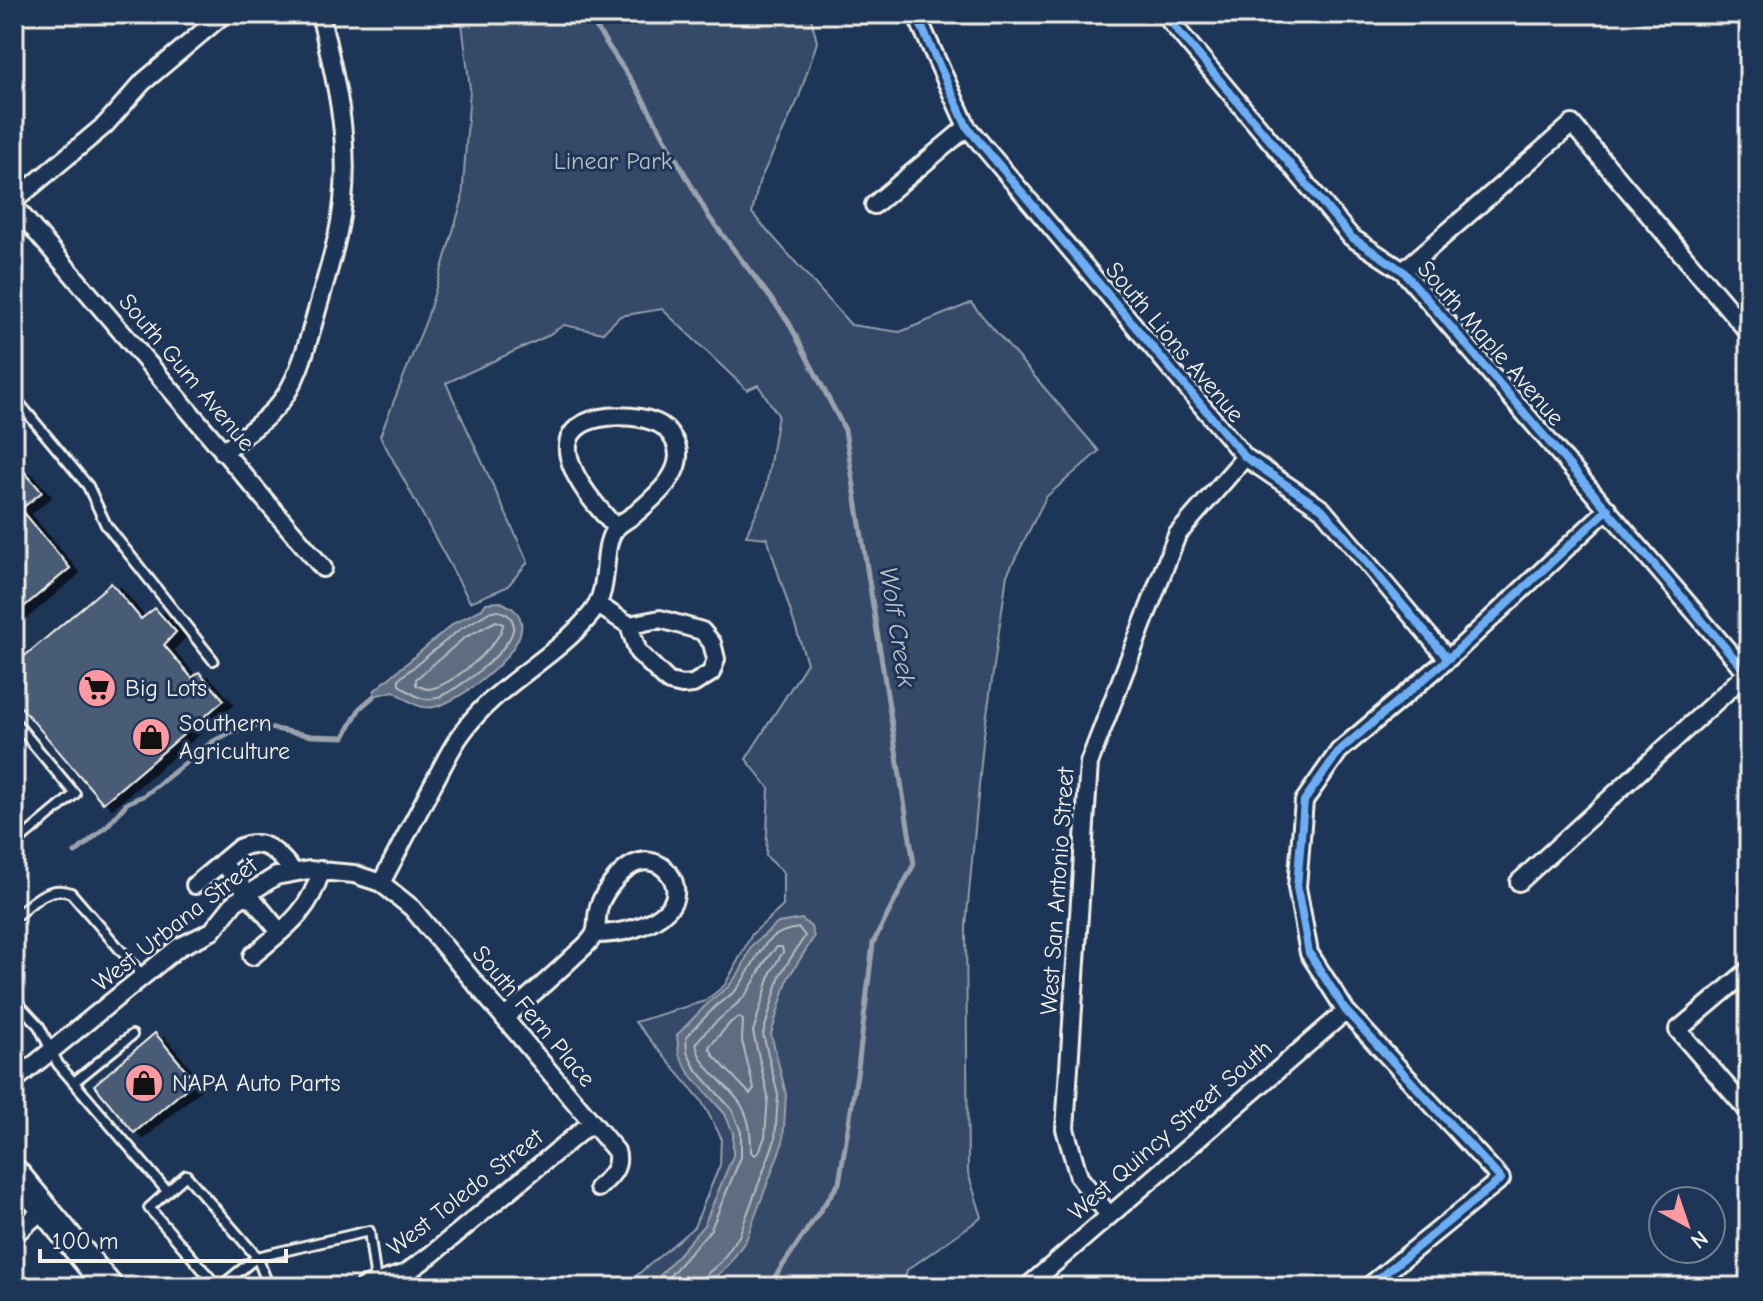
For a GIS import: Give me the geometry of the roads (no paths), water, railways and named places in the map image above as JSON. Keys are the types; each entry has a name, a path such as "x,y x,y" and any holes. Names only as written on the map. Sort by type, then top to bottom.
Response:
{"main road":[{"path":"14,1172 109,1287"}],"street":[{"path":"14,204 105,125 143,82 224,14"},
{"path":"223,452 259,424 280,402 297,374 334,248 343,202 345,158 341,113 320,14"},
{"name":"South Lions Avenue","path":"920,14 920,23 967,127 1245,457 1322,509 1448,659"},
{"name":"South Maple Avenue","path":"1164,14 1351,237 1403,271 1748,672"},
{"path":"1403,271 1572,124 1749,333"},
{"path":"874,205 967,127"},
{"name":"South Gum Avenue","path":"14,204 323,568"},
{"path":"381,883 453,746 473,719 495,696 576,630 598,605 606,579 609,544 616,528 636,513 676,469 677,447 668,431 655,422 606,416 595,418 579,427 569,444 569,456 575,473 616,528"},
{"name":"West San Antonio Street","path":"1108,1214 1079,1177 1065,1129 1089,763 1177,535 1245,457"},
{"path":"1368,1287 1501,1179 1346,1011 1309,953 1297,887 1304,801 1339,751 1448,659 1608,509"},
{"path":"598,605 629,625 638,652 669,682 693,684 711,673 716,659 712,643 697,628 660,619 629,625"},
{"path":"1519,882 1748,672"},
{"name":"West Urbana Street","path":"195,885 239,848 256,843 271,848 293,871"},
{"path":"504,1018 595,934 598,908 629,867 643,861 665,867 675,886 670,908 646,924 617,934 595,934"},
{"path":"222,862 280,932"},
{"path":"252,956 309,904 321,870"},
{"name":"West Urbana Street","path":"14,1081 179,947 212,931 235,902 276,876 293,871 321,870 354,874 381,883"},
{"name":"South Fern Place","path":"381,883 412,908 616,1151 618,1161 612,1174 598,1188"},
{"path":"1749,970 1678,1030 1749,1112"},
{"name":"West Quincy Street South","path":"1027,1287 1346,1011"},
{"name":"West Toledo Street","path":"372,1286 406,1273 432,1254 591,1123"},
{"path":"14,1235 44,1209"}],"lane":[{"path":"14,397 88,486 106,525 213,660"},
{"path":"14,721 75,794 14,845"},
{"path":"14,918 49,892 62,889 71,893 143,976"},
{"path":"14,999 39,1026 58,1064 167,1191"},
{"path":"74,1082 132,1035"},
{"path":"269,1287 257,1257 186,1175 149,1208 219,1287 257,1257 369,1231 372,1286"}],"water":[{"path":"501,602 519,615 521,631 505,658 476,685 446,703 428,708 394,691 374,696 374,691 454,623 482,609 486,603"},
{"path":"802,919 811,927 814,937 788,978 771,1034 786,1094 783,1142 746,1240 727,1267 703,1287 650,1287 704,1225 733,1156 733,1133 725,1114 689,1073 679,1055 677,1035 728,987 741,970 752,945 778,923"}],"waterway":[{"name":"Wolf Creek","path":"587,14 639,92 709,217 788,321 845,430 914,864 873,943 858,1068 839,1183 768,1287"},
{"path":"75,853 108,825 127,803 145,795 212,742 231,732 254,725 312,736 344,737 360,708 374,696"}],"place":[{"name":"Big Lots","path":"97,688"},
{"name":"Southern Agriculture","path":"151,737"},
{"name":"NAPA Auto Parts","path":"144,1083"}],"park label":[{"name":"Linear Park","path":"613,161"}]}
